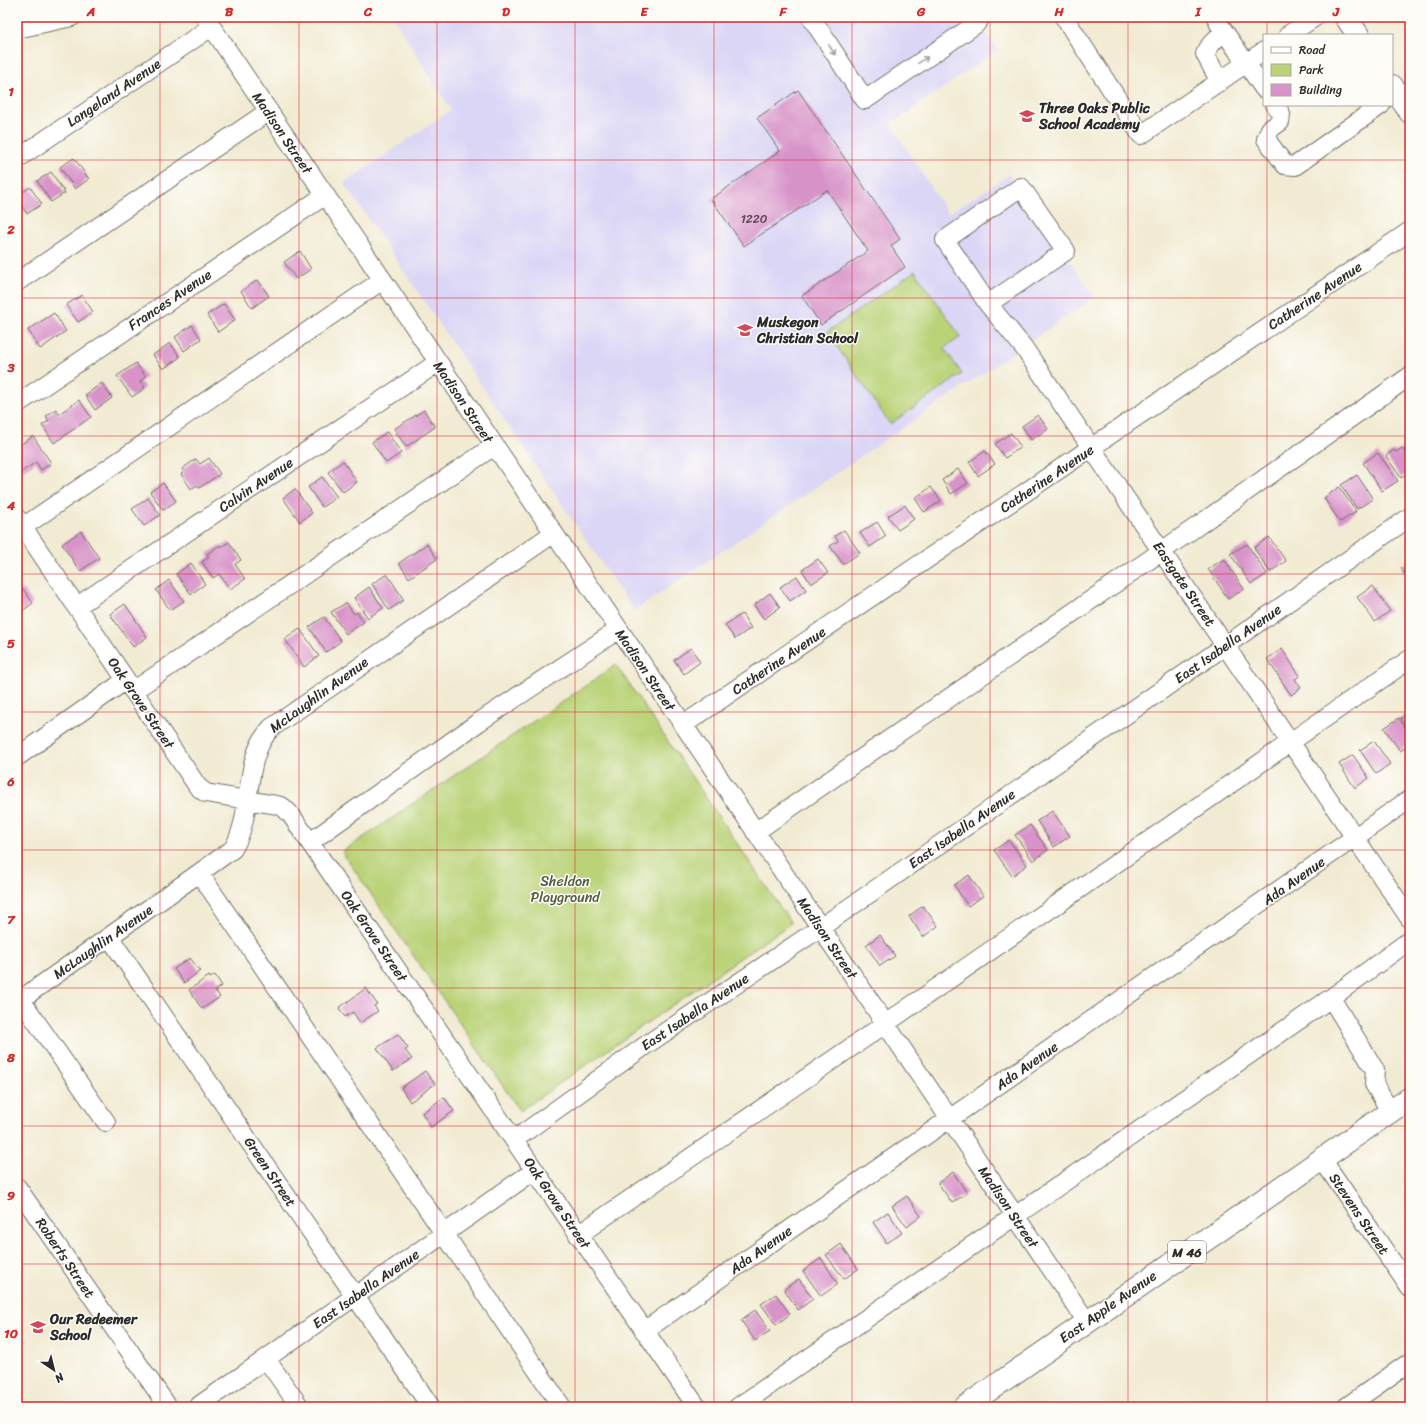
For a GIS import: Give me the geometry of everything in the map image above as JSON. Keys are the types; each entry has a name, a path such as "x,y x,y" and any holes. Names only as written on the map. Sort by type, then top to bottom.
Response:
{"main road":[{"path":"1346,17 1357,34"},
{"name":"East Apple Avenue","path":"964,1407 1410,1098"}],"street":[{"path":"17,29 72,17"},
{"path":"811,17 865,100 976,24 981,17"},
{"path":"1064,17 1142,135 1263,52"},
{"path":"1290,34 1315,17"},
{"name":"Madison Street","path":"207,22 269,111 324,196 554,533 618,630 1087,1322"},
{"name":"Langeland Avenue","path":"17,159 207,22"},
{"path":"1220,24 1211,44 1204,54 1220,82"},
{"path":"1220,24 1263,88"},
{"path":"1276,106 1281,114 1280,122 1270,129 1266,139 1284,164 1295,166 1387,106"},
{"path":"17,282 269,111"},
{"name":"Eastgate Street","path":"988,304 1066,251 1021,187 945,240 988,304 1024,348 1410,919"},
{"name":"Frances Avenue","path":"17,404 324,196"},
{"name":"Catherine Avenue","path":"683,725 1410,231"},
{"path":"20,522 381,280"},
{"name":"Calvin Avenue","path":"76,607 437,363"},
{"path":"755,832 1162,551 1410,376"},
{"path":"17,756 130,686 494,446"},
{"name":"East Isabella Avenue","path":"514,1140 646,1045 820,928 1410,517"},
{"name":"Oak Grove Street","path":"20,522 198,788 206,793 284,807 291,815 697,1407"},
{"name":"McLaughlin Avenue","path":"19,1001 110,938 233,849 241,833 258,746 271,728 554,533"},
{"path":"310,842 479,722 618,630"},
{"path":"578,1235 885,1024 1410,659"},
{"name":"Ada Avenue","path":"644,1331 950,1120 1410,799"},
{"path":"200,874 562,1407"},
{"name":"Green Street","path":"110,938 431,1407"},
{"path":"738,1407 1330,998 1410,940"},
{"path":"1330,998 1375,1070 1374,1084 1390,1111"},
{"path":"19,1001 106,1122"},
{"name":"Stevens Street","path":"1322,1158 1410,1288"},
{"name":"East Isabella Avenue","path":"197,1407 535,1170"},
{"name":"Roberts Street","path":"17,1187 168,1407"},
{"path":"266,1359 300,1407"},
{"path":"1346,1407 1410,1362"}],"shaded area":[{"name":"Muskegon Christian School","path":"393,17 975,17 998,50 891,124 948,214 1009,175 1095,297 634,611 344,183 451,110"}],"green space":[{"path":"915,271 961,337 944,348 962,374 890,424 827,332"},
{"name":"Sheldon Playground","path":"616,665 791,923 520,1111 342,852"}],"building":[{"name":"Muskegon Christian School","path":"798,90 900,239 891,246 905,267 821,325 802,296 868,251 827,190 744,246 711,199 780,151 757,118"},
{"path":"74,158 89,179 75,189 60,167"},
{"path":"51,172 65,193 51,202 37,181"},
{"path":"30,187 42,204 27,214 17,199 17,196"},
{"path":"300,251 311,269 296,279 284,262"},
{"path":"258,280 269,296 252,308 241,291"},
{"path":"82,295 93,312 78,322 66,305"},
{"path":"224,304 235,320 218,332 207,315"},
{"path":"54,313 66,331 40,349 28,330"},
{"path":"192,325 201,339 184,351 175,337"},
{"path":"170,343 180,357 163,369 153,355"},
{"path":"136,363 146,377 140,381 145,388 132,397 117,376"},
{"path":"102,383 112,398 95,410 85,395"},
{"path":"79,400 91,417 54,443 42,425 49,421 46,416 56,409 59,414"},
{"path":"424,410 435,427 406,447 394,429"},
{"path":"1038,415 1048,429 1031,440 1022,426"},
{"path":"387,432 401,453 386,463 372,442"},
{"path":"1011,433 1021,447 1005,458 995,444"},
{"path":"1410,434 1410,446 1405,438"},
{"path":"33,436 51,463 41,470 36,462 17,475 17,455 19,454 17,447"},
{"path":"1402,448 1410,460 1410,469 1406,471 1408,473 1401,478 1386,456 1394,450 1396,452"},
{"path":"985,451 995,464 978,476 969,462"},
{"path":"1378,453 1398,481 1382,491 1363,463"},
{"path":"209,458 220,474 199,488 197,485 191,489 181,474 184,472 182,469 196,459 200,464"},
{"path":"343,461 357,482 343,492 328,472"},
{"path":"958,469 968,483 951,494 942,480"},
{"path":"1357,475 1373,499 1357,509 1341,485"},
{"path":"322,477 337,497 322,507 308,487"},
{"path":"163,483 176,501 163,510 150,492"},
{"path":"931,487 941,501 924,512 915,498"},
{"path":"1339,487 1356,512 1340,522 1324,498"},
{"path":"295,489 312,513 300,522 283,498"},
{"path":"148,498 160,515 144,526 132,509"},
{"path":"905,505 914,519 898,530 888,516"},
{"path":"877,522 886,536 870,547 860,533"},
{"path":"844,530 860,553 843,564 830,546 838,541 835,536"},
{"path":"81,531 99,558 80,571 62,544"},
{"path":"1269,537 1286,561 1270,572 1254,548"},
{"path":"229,542 241,560 235,564 245,579 230,589 219,574 213,578 202,562 209,557 207,554 220,545 221,547"},
{"path":"427,544 437,559 409,578 399,563"},
{"path":"1247,544 1267,574 1251,584 1230,554"},
{"path":"818,559 828,573 811,584 802,570"},
{"path":"1224,559 1244,589 1228,599 1208,569"},
{"path":"1410,562 1410,581 1401,568"},
{"path":"191,563 205,584 191,594 176,574"},
{"path":"387,574 404,600 389,610 372,584"},
{"path":"797,576 806,590 790,601 780,587"},
{"path":"169,580 184,601 170,610 156,590"},
{"path":"1373,586 1390,611 1375,622 1357,597"},
{"path":"369,587 383,608 368,618 354,598"},
{"path":"23,589 33,603 17,615 17,593"},
{"path":"770,593 780,607 764,619 754,605"},
{"path":"346,603 354,614 357,612 364,622 346,634 331,612"},
{"path":"125,604 147,637 133,647 110,614"},
{"path":"742,614 751,628 735,639 725,625"},
{"path":"324,617 341,641 326,652 309,627"},
{"path":"300,629 319,656 304,667 285,639"},
{"path":"691,648 700,662 684,674 674,660"},
{"path":"1282,649 1300,676 1295,679 1301,688 1291,695 1267,659"},
{"path":"1410,711 1410,732 1401,718"},
{"path":"1399,718 1410,735 1410,745 1400,751 1384,728"},
{"path":"1374,741 1390,764 1376,774 1360,750"},
{"path":"1353,755 1369,778 1355,788 1339,764"},
{"path":"1052,811 1070,836 1054,847 1037,821"},
{"path":"1030,825 1048,850 1033,861 1015,835"},
{"path":"1009,840 1027,865 1012,876 994,850"},
{"path":"969,875 983,896 968,906 954,885"},
{"path":"923,906 938,926 923,937 909,916"},
{"path":"880,935 895,956 880,966 866,945"},
{"path":"190,958 200,971 184,983 174,969"},
{"path":"215,975 222,986 215,990 220,997 202,1009 189,990 209,976 210,978"},
{"path":"366,988 377,1004 374,1006 378,1011 360,1023 353,1012 345,1017 339,1008"},
{"path":"398,1034 408,1048 405,1050 412,1059 393,1071 377,1048"},
{"path":"425,1071 435,1084 410,1102 401,1088"},
{"path":"444,1097 454,1111 431,1127 422,1113"},
{"path":"953,1172 967,1193 952,1203 938,1183"},
{"path":"907,1196 921,1216 907,1227 892,1206"},
{"path":"888,1212 902,1233 887,1243 873,1222"},
{"path":"841,1244 858,1269 844,1279 826,1255"},
{"path":"821,1258 838,1284 821,1296 803,1271"},
{"path":"799,1279 813,1299 798,1310 784,1289"},
{"path":"776,1294 790,1314 776,1325 761,1304"},
{"path":"755,1310 770,1331 755,1341 741,1320"}],"place":[{"name":"Three Oaks Public School Academy","path":"1027,116"},
{"name":"Muskegon Christian School","path":"745,330"},
{"name":"Our Redeemer School","path":"38,1327"}]}
